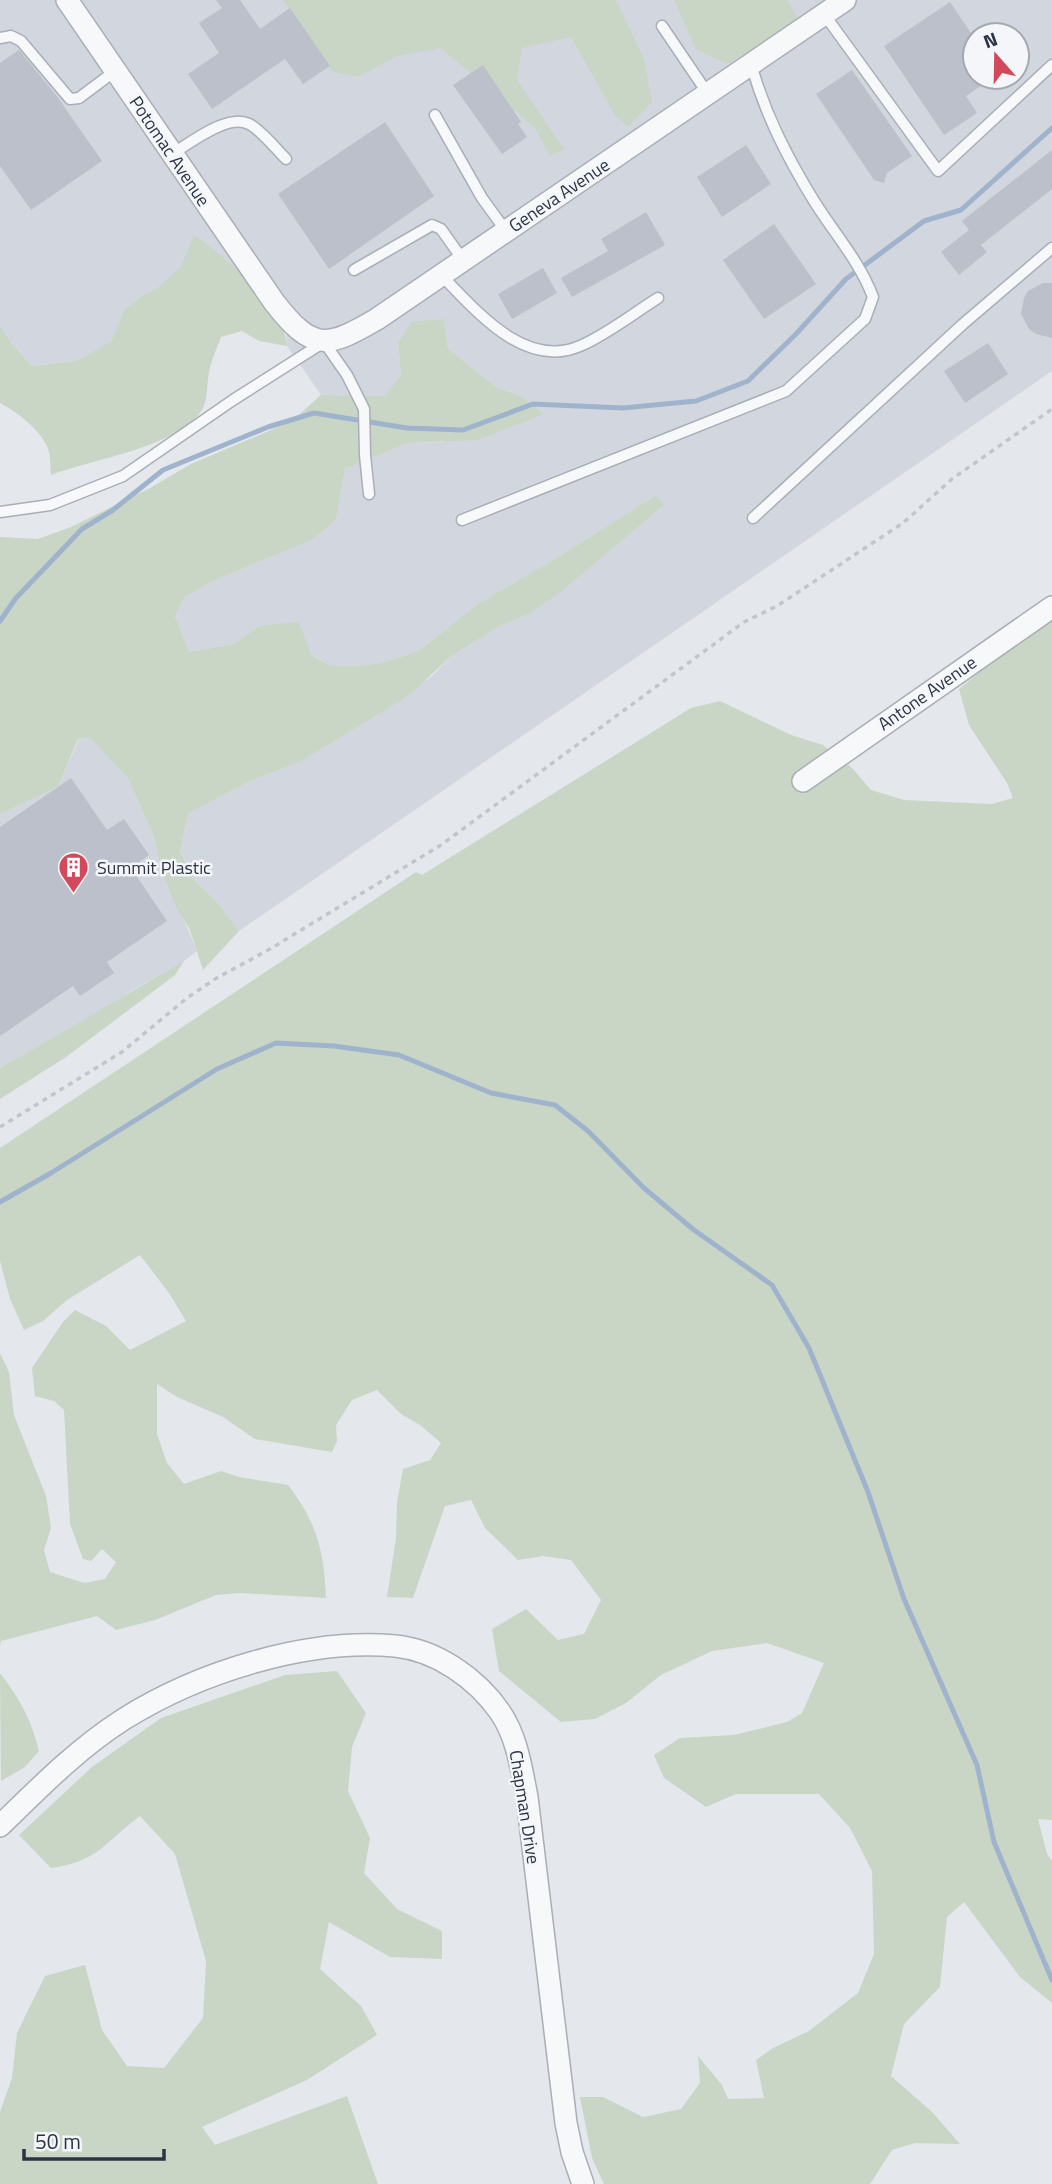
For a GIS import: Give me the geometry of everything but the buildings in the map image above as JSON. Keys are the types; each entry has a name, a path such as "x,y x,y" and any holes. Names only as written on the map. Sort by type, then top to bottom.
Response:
{"street":[{"name":"Potomac Avenue","path":"66,0 292,326 306,336 324,342"},
{"name":"Geneva Avenue","path":"324,342 352,334 845,0"},
{"name":"Antone Avenue","path":"803,781 1052,607"},
{"name":"Chapman Drive","path":"0,1826 53,1774 101,1734 152,1703 219,1674 280,1657 348,1644 395,1646 447,1663 482,1689 501,1714 519,1754 527,1797 565,2123 583,2184"}],"lane":[{"path":"824,14 938,171 1052,65"},
{"path":"662,26 708,93"},
{"path":"0,38 11,36 21,41 69,99 79,98 115,71"},
{"path":"462,520 786,391 865,319 873,297 865,275 785,152 762,103 751,64"},
{"path":"435,115 482,198 506,231"},
{"path":"172,154 215,128 233,122 249,124 286,159"},
{"path":"354,270 432,225 441,229 463,260"},
{"path":"753,518 963,324 1052,248"},
{"path":"441,275 496,328 512,339 544,351 566,351 582,345 658,298"},
{"path":"0,512 50,505 124,477 233,400 324,342 347,375 364,410 369,494"}],"path":[{"path":"0,1127 122,1052 187,998 215,979 291,937 441,845 744,622 777,606 903,523 953,479 1052,409"}],"shaded area":[{"path":"0,0 1052,0 1052,371 239,931 218,903 193,879 180,850 188,814 248,782 300,762 389,708 433,675 450,657 500,626 527,615 664,503 656,495 476,605 420,650 386,662 361,666 332,666 259,626 234,644 189,652 175,616 184,598 211,582 312,540 336,520 345,469 408,443 443,442 521,396 498,388 448,349 444,319 398,343 401,375 385,397 321,395 287,346 286,333 195,236 182,267 124,310 111,341 76,361 32,366 12,344 0,325"},
{"name":"Summit Plastic","path":"90,738 128,777 153,834 160,864 197,951 73,1028 0,1068 0,814 58,787 79,739"}],"green space":[{"path":"283,0 616,0 644,59 652,102 628,127 615,115 571,37 522,48 517,80 564,149 550,156 535,128 441,48 397,56 358,77 333,72"},
{"path":"674,0 786,0 800,21 727,64 696,49"},
{"path":"194,235 237,269 265,300 284,331 287,346 259,341 242,331 221,337 210,368 204,405 186,426 130,452 51,475 49,453 43,439 26,421 0,403 0,325 12,344 32,366 76,361 111,341 124,310 157,288 181,267"},
{"path":"444,319 448,349 498,388 521,396 544,414 478,440 408,443 345,469 336,520 312,540 211,582 184,598 175,616 189,652 234,644 259,626 299,622 311,655 332,666 361,666 386,662 420,650 476,605 656,495 665,504 558,594 527,615 500,626 450,657 413,692 389,708 300,762 248,782 188,814 180,851 193,879 218,903 239,931 203,970 190,930 176,907 160,864 153,834 128,778 90,738 78,739 58,787 0,814 0,537 38,539 71,527 150,488 191,464 292,421 321,395 385,396 401,375 398,343 411,322"},
{"path":"1052,619 1052,1820 1038,1819 1047,1854 1052,1861 1052,2003 1020,1977 964,1902 947,1917 940,1987 904,2024 891,2076 932,2112 960,2144 915,2143 892,2150 870,2184 604,2184 592,2158 580,2097 603,2097 643,2117 681,2109 700,2083 698,2056 722,2085 728,2099 764,2098 756,2060 773,2048 809,2031 858,1993 874,1954 872,1871 850,1828 819,1794 736,1794 706,1807 664,1778 654,1755 680,1738 734,1735 787,1722 802,1713 824,1663 767,1643 712,1651 661,1675 626,1703 595,1719 561,1722 499,1671 492,1629 526,1609 558,1640 584,1634 601,1600 571,1560 543,1556 518,1560 485,1528 471,1500 445,1506 413,1598 387,1597 403,1469 430,1460 441,1443 420,1425 401,1414 377,1390 352,1400 336,1425 337,1441 332,1452 255,1439 223,1417 177,1397 157,1384 157,1434 167,1463 184,1484 221,1471 239,1477 288,1485 306,1512 317,1538 326,1598 240,1593 216,1595 155,1620 116,1630 97,1616 1,1641 0,1646 0,1353 9,1372 14,1415 46,1496 51,1528 44,1550 50,1572 84,1583 105,1579 116,1562 102,1549 91,1561 83,1559 70,1524 64,1410 54,1401 35,1396 32,1368 63,1322 75,1310 106,1326 130,1350 186,1321 140,1255 67,1300 43,1321 24,1330 10,1299 0,1261 0,1148 416,872 422,875 691,708 720,701 791,735 823,745 852,768 871,790 904,800 992,804 1013,798 1007,783 969,725 959,689 1012,645"},
{"path":"184,961 175,975 66,1057 0,1099 0,1068"},
{"path":"337,1671 366,1713 352,1747 348,1791 370,1838 364,1873 397,1909 442,1931 442,1959 390,1957 329,1922 320,1969 361,2006 377,2035 307,2080 202,2127 215,2145 347,2096 378,2184 0,2184 0,2112 12,2078 17,2033 45,1976 85,1965 102,2030 127,2066 164,2068 203,2018 206,1961 175,1854 140,1816 91,1856 51,1868 19,1835 92,1767 161,1718 285,1675"},
{"path":"0,1673 24,1710 39,1751 25,1767 1,1781"}],"waterway":[{"path":"0,621 16,598 82,529 113,510 163,470 268,427 314,413 407,428 463,430 533,404 623,408 696,401 748,381 846,279 924,221 961,210 1052,128"},
{"path":"0,1202 217,1069 276,1043 334,1046 399,1055 491,1093 555,1105 588,1131 644,1188 694,1230 772,1285 809,1348 868,1492 904,1599 977,1765 994,1842 1052,1980"}],"place":[{"name":"Summit Plastic","path":"74,894"}]}
